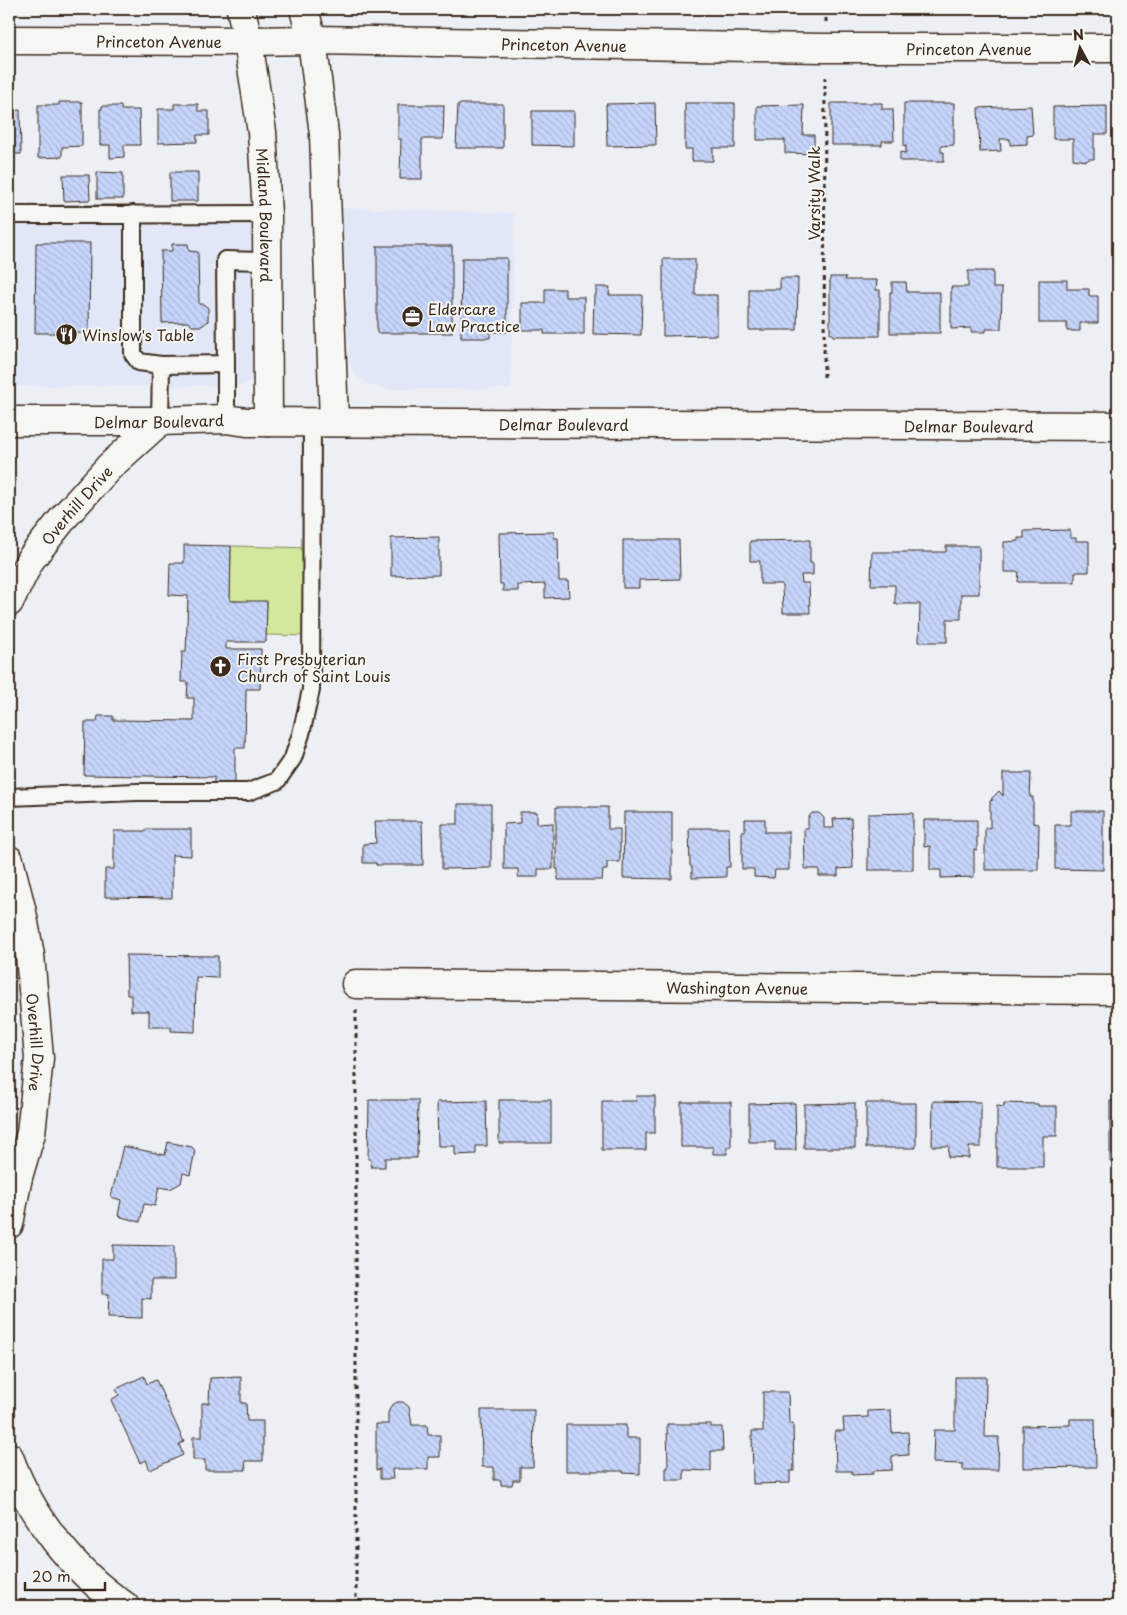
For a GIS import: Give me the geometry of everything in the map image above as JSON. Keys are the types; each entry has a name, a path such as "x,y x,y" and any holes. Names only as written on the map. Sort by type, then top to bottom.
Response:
{"street":[{"name":"Midland Boulevard","path":"241,9 262,132 267,214 268,422"},
{"path":"304,9 312,40 324,134 323,422"},
{"name":"Princeton Avenue","path":"9,40 248,42 312,40 825,48 1118,48"},
{"name":"Delmar Boulevard","path":"9,422 226,419 247,422 1118,426"},
{"name":"Overhill Drive","path":"9,602 30,560 65,516 109,467 160,421"},
{"name":"Overhill Drive","path":"9,860 30,955 38,1058 31,1133 13,1179 9,1224"},
{"name":"Washington Avenue","path":"356,984 1118,990"},
{"path":"9,1457 27,1498 50,1532 76,1564 103,1592 125,1606"}],"lane":[{"path":"133,214 134,354 139,362 226,364"},
{"path":"9,215 267,214"},
{"path":"226,419 225,260 267,261"},
{"path":"160,421 161,364"},
{"path":"9,797 137,792 248,792 277,781 293,758 301,734 311,690 323,422"}],"path":[{"name":"Varsity Walk","path":"824,377 826,9"},
{"path":"356,984 356,1606"}],"shaded area":[{"path":"342,208 514,213 511,389 388,389 369,385 357,376 349,363"},
{"path":"9,223 254,223 257,368 254,379 241,386 9,386"}],"green space":[{"path":"231,546 313,548 311,636 266,635 267,602 230,601"}],"building":[{"path":"59,102 82,102 82,146 62,147 62,157 38,158 38,105 59,105"},
{"path":"655,103 656,145 607,146 606,104"},
{"path":"685,103 735,103 735,148 713,148 713,161 692,161 692,149 685,149"},
{"path":"831,103 882,103 882,109 893,109 894,141 882,141 882,145 831,145"},
{"path":"904,103 954,103 954,145 941,146 941,152 944,152 944,161 900,161 900,152 906,153 906,145 904,146"},
{"path":"174,104 198,104 198,111 209,111 209,135 197,135 197,142 158,143 158,109 174,109"},
{"path":"458,104 503,104 503,148 456,148"},
{"path":"398,105 444,105 443,139 422,139 422,179 400,179 401,139 398,139"},
{"path":"804,105 803,135 814,135 814,154 785,153 785,140 757,140 757,106"},
{"path":"102,106 121,106 121,110 139,110 140,145 124,145 124,157 110,158 110,145 100,145 100,109 102,109"},
{"path":"1031,106 1033,135 1027,136 1027,144 1010,145 1010,139 1000,139 1001,151 980,152 978,108"},
{"path":"1107,106 1107,134 1094,134 1094,159 1087,161 1073,159 1073,139 1053,139 1053,107"},
{"path":"20,110 21,154 9,154 9,111"},
{"path":"532,111 574,111 574,146 532,145"},
{"path":"97,172 123,173 123,199 97,199"},
{"path":"170,172 198,172 198,201 170,201"},
{"path":"63,175 89,175 90,200 64,201"},
{"path":"36,243 90,243 89,333 35,333"},
{"path":"172,244 188,244 189,251 198,252 199,304 203,304 208,308 208,321 202,326 192,326 188,322 162,323 161,251 172,251"},
{"path":"377,246 452,246 452,333 377,333"},
{"path":"462,258 507,258 507,332 490,332 490,338 461,338"},
{"path":"663,259 695,259 695,295 717,295 717,335 663,336"},
{"path":"1114,265 1118,265 1118,322 1114,322"},
{"path":"968,271 993,271 993,288 1002,288 1001,329 971,332 971,328 951,329 951,287 968,287"},
{"path":"830,277 846,277 845,280 877,280 876,290 880,290 880,336 833,336 833,334 830,334"},
{"path":"780,278 798,278 797,330 749,330 749,289 780,289"},
{"path":"1039,280 1067,280 1067,289 1089,289 1089,296 1098,296 1098,323 1080,323 1080,331 1067,331 1067,323 1039,323"},
{"path":"892,282 906,282 907,292 940,292 940,333 890,333 890,292 892,292"},
{"path":"596,287 610,287 609,295 642,295 641,335 593,334"},
{"path":"545,289 565,289 565,297 584,297 584,334 544,334 544,330 522,330 522,303 545,303"},
{"path":"1070,530 1070,538 1076,538 1076,541 1089,541 1089,572 1075,572 1075,582 1018,582 1019,572 1004,572 1004,542 1018,541 1018,538 1024,538 1024,531"},
{"path":"554,532 554,538 558,538 559,581 568,581 569,597 545,598 545,584 518,585 518,591 503,591 503,584 500,584 499,533"},
{"path":"439,537 439,575 391,576 391,538"},
{"path":"623,540 679,540 680,579 639,580 639,588 623,588"},
{"path":"810,540 810,563 813,563 813,575 801,575 802,583 809,583 810,613 783,613 782,584 760,584 760,561 750,561 750,541"},
{"name":"First Presbyterian Church of Saint Louis","path":"184,545 231,546 230,601 267,601 266,642 226,642 226,649 261,649 260,689 246,689 245,748 235,748 235,783 214,783 214,777 84,775 85,722 97,722 98,716 113,716 113,720 194,721 194,698 187,698 188,682 181,682 182,652 186,652 188,596 169,595 170,563 184,563"},
{"path":"946,546 979,546 979,594 961,594 961,619 947,619 947,642 919,642 920,604 895,604 895,585 871,585 872,552 946,552"},
{"path":"1113,548 1118,548 1118,580 1114,580"},
{"path":"1003,773 1031,773 1030,797 1033,797 1033,823 1039,824 1038,870 985,870 985,827 990,828 990,801 993,800 991,799 999,791 1003,796"},
{"path":"458,804 491,804 491,868 442,869 442,824 458,824"},
{"path":"1112,805 1118,805 1118,869 1112,869"},
{"path":"556,807 608,807 608,829 620,829 620,862 607,862 607,870 603,870 602,880 558,880 558,869 556,869"},
{"path":"1071,811 1103,811 1103,870 1055,869 1055,825 1071,825"},
{"path":"520,812 537,812 537,824 553,823 553,869 538,869 538,877 518,877 518,869 504,869 504,824 520,823"},
{"path":"624,812 672,812 672,879 623,878"},
{"path":"812,813 819,813 824,818 824,828 834,828 833,819 851,818 853,868 838,869 838,876 819,876 819,869 805,869 804,828 808,828 808,818"},
{"path":"913,813 913,870 868,870 868,814"},
{"path":"745,819 765,819 765,832 789,832 789,870 775,870 774,878 754,877 754,869 742,869 742,831 745,831"},
{"path":"924,820 977,820 977,850 974,849 974,877 941,878 941,870 930,870 930,846 924,847"},
{"path":"375,821 422,821 423,865 376,865 376,863 363,863 363,844 376,843"},
{"path":"689,828 729,828 730,867 726,867 726,877 692,878"},
{"path":"146,829 191,829 191,856 172,855 172,898 105,897 105,869 114,869 114,831 146,831"},
{"path":"126,955 218,956 218,978 196,977 195,1032 171,1031 171,1027 149,1027 149,1011 131,1011 131,995 127,995"},
{"path":"636,1096 655,1096 655,1133 646,1133 646,1150 602,1150 602,1101 637,1101"},
{"path":"369,1100 418,1100 417,1158 385,1158 385,1167 371,1167 371,1160 368,1159"},
{"path":"499,1100 551,1100 551,1143 499,1143"},
{"path":"486,1101 487,1146 476,1146 476,1154 455,1155 455,1146 438,1146 437,1102"},
{"path":"933,1101 981,1102 981,1147 969,1147 969,1158 948,1157 949,1146 932,1146"},
{"path":"1110,1101 1118,1101 1118,1190 1114,1190 1114,1162 1110,1162"},
{"path":"681,1102 731,1102 731,1147 727,1147 727,1154 713,1154 713,1147 681,1147"},
{"path":"795,1103 796,1150 775,1150 775,1142 749,1142 749,1104"},
{"path":"855,1103 855,1148 804,1148 804,1104"},
{"path":"866,1103 916,1103 916,1148 866,1148"},
{"path":"1004,1103 1057,1106 1057,1136 1043,1136 1043,1167 997,1167 997,1106 1004,1107"},
{"path":"168,1142 192,1147 195,1151 190,1175 183,1173 181,1183 170,1189 159,1187 155,1206 144,1204 140,1222 118,1216 121,1200 111,1197 123,1146 165,1155"},
{"path":"113,1245 174,1246 174,1280 151,1280 151,1299 142,1298 142,1318 108,1317 109,1294 102,1294 102,1259 113,1259"},
{"path":"144,1376 147,1384 156,1380 184,1442 179,1444 183,1455 150,1470 146,1460 140,1463 111,1400 119,1395 116,1389"},
{"path":"241,1377 241,1403 246,1403 247,1421 263,1421 263,1461 245,1461 246,1470 205,1470 205,1460 193,1460 193,1437 202,1437 202,1403 209,1403 210,1378"},
{"path":"955,1377 986,1377 985,1437 999,1437 998,1470 963,1470 963,1464 933,1463 934,1430 955,1430"},
{"path":"1116,1387 1118,1387 1118,1473"},
{"path":"763,1392 788,1392 789,1424 793,1424 794,1471 790,1471 790,1483 753,1484 752,1431 763,1431"},
{"path":"397,1402 403,1402 409,1407 412,1425 427,1425 428,1435 440,1435 440,1457 428,1457 428,1469 392,1469 393,1479 380,1479 380,1469 376,1470 376,1424 388,1424 388,1413 391,1406"},
{"path":"481,1410 534,1410 533,1467 520,1467 520,1480 513,1480 512,1485 501,1485 501,1480 494,1480 494,1467 482,1467"},
{"path":"891,1410 892,1433 908,1432 909,1455 892,1456 892,1470 873,1471 873,1474 852,1475 852,1471 836,1471 835,1431 844,1431 843,1418 868,1417 868,1411"},
{"path":"1070,1419 1095,1419 1096,1467 1023,1468 1023,1426 1070,1425"},
{"path":"667,1424 711,1424 711,1427 722,1427 723,1451 711,1451 711,1471 684,1470 684,1480 666,1480 666,1468 668,1468"},
{"path":"566,1425 626,1425 626,1438 640,1438 640,1474 623,1473 623,1471 566,1471"}],"place":[{"name":"Eldercare Law Practice","path":"412,317"},
{"name":"Winslow's Table","path":"66,334"},
{"name":"First Presbyterian Church of Saint Louis","path":"221,667"}]}
